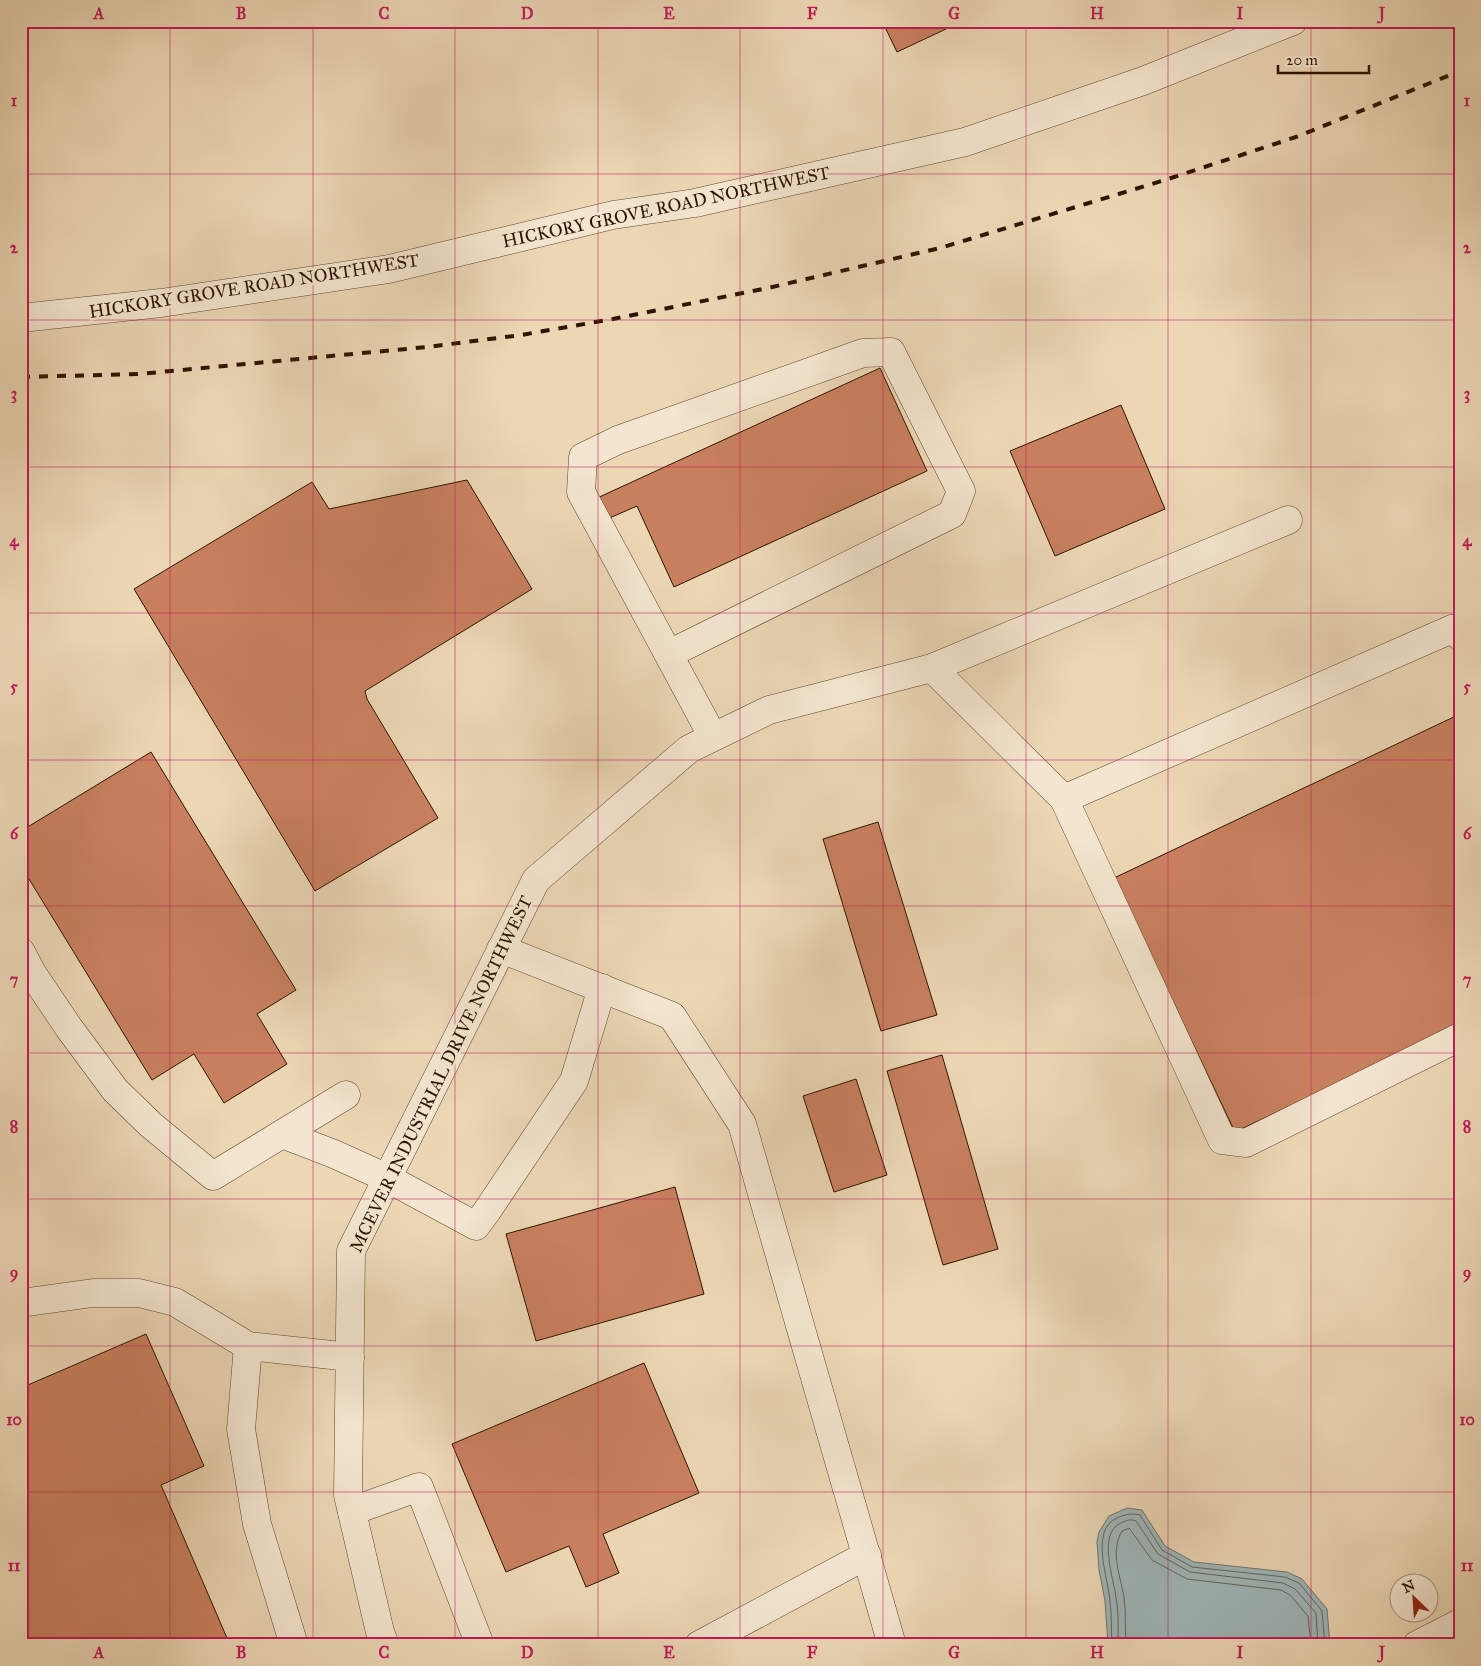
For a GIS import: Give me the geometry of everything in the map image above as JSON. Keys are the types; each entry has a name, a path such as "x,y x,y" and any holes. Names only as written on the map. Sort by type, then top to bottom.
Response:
{"street":[{"name":"HICKORY GROVE ROAD NORTHWEST","path":"21,318 161,303 389,269 613,216 705,201 965,142 1143,82 1243,30 1293,21"},
{"path":"669,654 952,514 961,491 891,352 863,353 618,440 583,457 580,492 713,737"},
{"name":"MCEVER INDUSTRIAL DRIVE NORTHWEST","path":"385,1645 380,1632 348,1495 351,1251 536,880 689,749 769,710 932,668 1288,520"},
{"path":"1064,799 1452,629 1460,636"},
{"path":"932,668 1064,799 1222,1140 1246,1143 1460,1037"},
{"path":"501,949 672,1016 742,1124 892,1645"},
{"path":"21,952 42,989 115,1090 151,1125 213,1176 346,1095"},
{"path":"282,1134 334,1154 387,1178 476,1226 574,1081 602,988"},
{"path":"21,1303 93,1293 139,1293 175,1302 248,1346 350,1356"},
{"path":"248,1346 241,1429 257,1524 294,1645"},
{"path":"352,1511 419,1487 480,1645"},
{"path":"699,1645 866,1555"},
{"path":"1417,1645 1460,1623"}],"water":[{"path":"1127,1508 1142,1510 1165,1546 1194,1562 1287,1572 1302,1579 1327,1609 1330,1645 1108,1645 1105,1601 1099,1570 1097,1542 1099,1532 1109,1516"}],"building":[{"path":"882,21 963,21 897,52"},
{"path":"880,368 927,471 674,587 637,506 605,520 595,499"},
{"path":"1121,405 1165,509 1055,556 1010,451"},
{"path":"467,480 532,589 365,691 367,699 438,818 315,891 134,589 312,482 329,509"},
{"path":"1460,714 1460,1025 1235,1132 1114,878"},
{"path":"151,752 296,990 257,1014 287,1064 224,1103 194,1054 152,1080 21,866 21,831"},
{"path":"878,822 937,1015 881,1031 823,839"},
{"path":"942,1055 998,1249 943,1265 887,1071"},
{"path":"856,1079 887,1175 834,1192 803,1096"},
{"path":"675,1187 704,1294 536,1341 506,1234"},
{"path":"146,1334 204,1466 161,1485 230,1645 21,1645 21,1388"},
{"path":"644,1363 699,1493 603,1534 619,1573 586,1587 569,1546 506,1572 452,1444"}],"railway":[{"path":"21,377 139,374 427,347 521,335 768,288 940,248 1165,180 1296,137 1460,71"}]}
